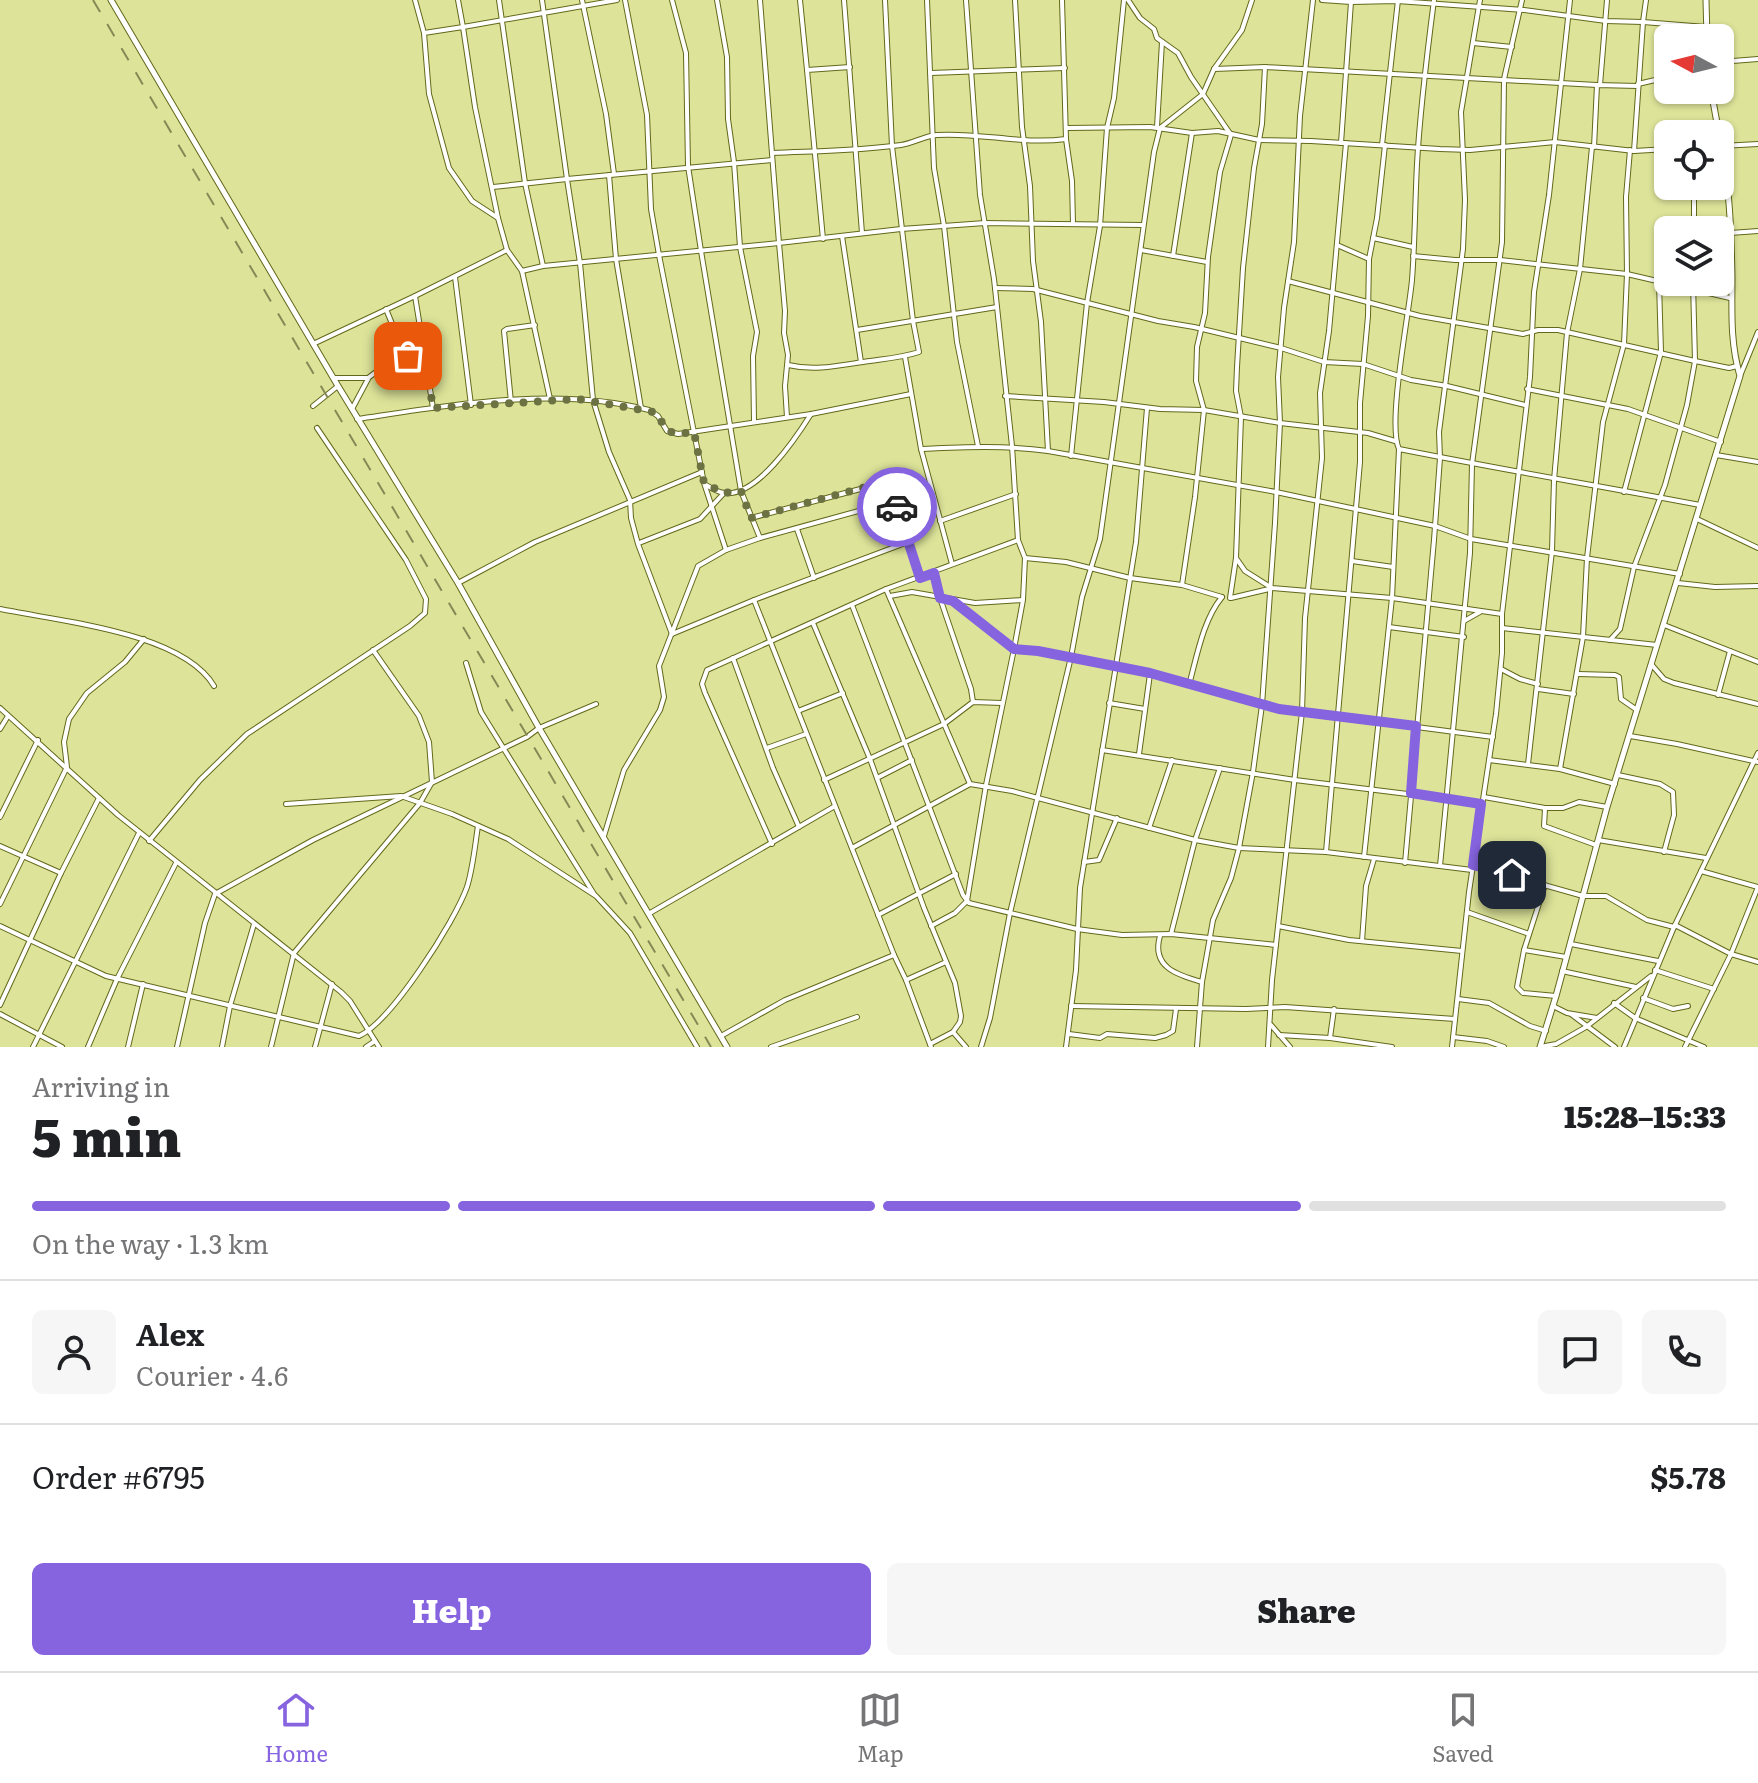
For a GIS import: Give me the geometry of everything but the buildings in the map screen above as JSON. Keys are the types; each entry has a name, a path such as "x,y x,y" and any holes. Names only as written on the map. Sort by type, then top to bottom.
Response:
{"street":[{"path":"111,0 357,419 458,583 539,728 727,1047"},
{"path":"415,0 424,33 429,94 449,168 472,201 498,218"},
{"path":"458,0 475,107 498,218 507,250 522,271 550,399"},
{"path":"499,0 525,183 543,266"},
{"path":"542,0 580,263 593,400 609,452 630,500 638,544 672,634"},
{"path":"582,0 606,114 616,259 641,408"},
{"path":"424,33 617,0"},
{"path":"625,0 647,115 651,209 659,255 704,483 726,550"},
{"path":"672,0 686,53 688,166 701,251 741,491 760,538"},
{"path":"717,0 727,57 728,119 740,247 757,332 753,356 754,421"},
{"path":"760,0 788,365 787,417"},
{"path":"800,0 823,239"},
{"path":"844,0 862,234"},
{"path":"788,365 811,369 905,357 919,352 892,146 885,0"},
{"path":"927,0 934,168 944,226 953,314 978,446"},
{"path":"931,926 955,913 967,901 986,785 1023,600 1025,558 1018,540 1012,446 976,136 966,0"},
{"path":"1015,0 1048,451"},
{"path":"1062,0 1066,139 1072,181 1073,224"},
{"path":"1126,0 1140,18 1154,29 1157,38 1178,53 1231,135"},
{"path":"1071,456 1087,303 1100,226 1107,128 1114,98 1126,0"},
{"path":"1159,128 1203,94 1214,69 1242,30 1252,0"},
{"path":"1197,1047 1202,982 1216,909 1231,878 1239,848 1262,705 1272,588 1280,423 1278,377 1294,242 1299,141 1313,0"},
{"path":"1322,0 1434,2 1606,21 1668,24"},
{"path":"1405,863 1435,526 1439,432 1462,260 1465,200 1461,112 1480,0"},
{"path":"1440,866 1464,637 1471,539 1472,464 1500,260 1504,79 1522,0"},
{"path":"1452,1047 1466,912 1501,669 1502,614 1570,0"},
{"path":"1528,764 1552,551 1554,480 1567,333 1580,269 1607,0"},
{"path":"1560,769 1583,637 1587,558 1603,422 1624,344 1626,197 1646,0"},
{"path":"1706,0 1706,24"},
{"path":"1268,1047 1302,712 1308,590 1322,458 1320,393 1337,245 1351,1"},
{"path":"1326,852 1362,434 1360,403 1369,302 1369,259 1398,1"},
{"path":"1364,857 1392,598 1399,449 1395,441 1413,256 1426,47 1434,2"},
{"path":"981,1047 1090,567 1100,539 1159,128 1162,42"},
{"path":"1473,43 1512,47"},
{"path":"1734,61 1758,59"},
{"path":"807,70 850,67"},
{"path":"1214,69 1265,67 1598,85 1638,85 1654,81"},
{"path":"1230,598 1236,558 1241,417 1236,391 1239,339 1246,240 1265,67"},
{"path":"931,73 1065,68"},
{"path":"1067,128 1159,128 1192,133 1218,131 1259,140 1418,148 1463,149 1555,142 1632,151 1654,150"},
{"path":"1173,256 1192,133"},
{"path":"493,187 892,146 934,135 1025,142 1066,139"},
{"path":"1182,585 1198,478 1204,410 1196,381 1200,329 1205,313 1207,262 1220,172 1231,135"},
{"path":"1734,144 1758,144"},
{"path":"522,271 543,266 901,229 985,223 1144,225"},
{"path":"1734,233 1758,231"},
{"path":"842,236 861,362"},
{"path":"1373,238 1413,247"},
{"path":"1337,245 1369,259"},
{"path":"313,344 507,250"},
{"path":"1141,250 1207,262"},
{"path":"1413,256 1539,263 1627,274 1654,281"},
{"path":"455,277 471,405"},
{"path":"1288,281 1454,323 1531,333 1538,330 1567,333 1729,368 1737,366"},
{"path":"995,288 1038,290 1281,348 1324,362 1363,364 1401,378 1525,405"},
{"path":"415,296 433,408"},
{"path":"1624,492 1661,352 1659,296"},
{"path":"1610,640 1620,629 1634,567 1681,426 1695,361 1693,296"},
{"path":"1722,296 1730,298 1740,376"},
{"path":"857,330 997,307"},
{"path":"386,309 399,341 391,359"},
{"path":"511,402 504,331 535,325"},
{"path":"1540,1047 1607,807 1740,376 1758,332"},
{"path":"352,409 368,378 391,359 399,355 425,358"},
{"path":"1751,355 1758,357"},
{"path":"905,357 921,449 952,564"},
{"path":"334,378 368,378"},
{"path":"313,406 338,386"},
{"path":"1527,389 1644,414 1721,442"},
{"path":"357,419 433,408 550,399 593,400 654,412 671,433 694,432 811,414 911,394"},
{"path":"1005,396 1204,410 1322,429 1368,433 1395,441"},
{"path":"1066,1047 1084,862 1130,578 1147,408"},
{"path":"704,483 724,493 741,491 766,471 788,447 811,414"},
{"path":"149,841 200,780 247,734 420,618 427,605 406,560 317,428"},
{"path":"921,449 1012,446 1048,451 1276,492 1435,526 1471,539 1680,574"},
{"path":"1399,449 1700,505"},
{"path":"1716,455 1758,462"},
{"path":"458,583 535,542 702,472"},
{"path":"751,518 887,484 920,578"},
{"path":"638,544 700,519 724,493"},
{"path":"940,521 1016,494"},
{"path":"604,838 624,770 660,710 664,697 659,666 696,568 726,550 760,538 895,501"},
{"path":"1697,519 1758,548"},
{"path":"797,529 814,578"},
{"path":"772,844 702,684 707,670 886,589 1018,540"},
{"path":"672,634 908,542"},
{"path":"1025,558 1066,562 1130,578 1182,585 1230,598 1272,588 1308,590 1502,614"},
{"path":"1236,558 1245,571 1272,588"},
{"path":"1352,561 1393,567"},
{"path":"934,573 973,702"},
{"path":"1678,583 1715,587 1758,586"},
{"path":"886,589 970,784"},
{"path":"890,596 920,592 975,603 1023,600"},
{"path":"1189,685 1203,636 1222,597"},
{"path":"754,600 930,1045 953,1032 961,1016 955,983 918,893 870,759 813,623"},
{"path":"953,601 1014,649 1150,673 1262,705 1493,737"},
{"path":"852,605 967,901"},
{"path":"0,609 144,639 180,655 206,672 214,686"},
{"path":"1464,621 1483,611"},
{"path":"1664,625 1758,662"},
{"path":"1389,627 1464,637"},
{"path":"1502,628 1657,645"},
{"path":"1620,629 1625,641"},
{"path":"0,904 67,767 64,742 69,719 87,693 125,662 144,639"},
{"path":"271,1047 294,953 420,803 432,782 429,742 419,716 373,650"},
{"path":"1718,695 1730,651"},
{"path":"733,658 799,827"},
{"path":"466,663 481,712 596,896 630,933 697,1047"},
{"path":"1651,664 1668,681 1758,704"},
{"path":"1501,669 1538,687 1574,694"},
{"path":"1139,754 1150,673"},
{"path":"1578,674 1619,677 1621,699 1637,710"},
{"path":"798,711 843,693"},
{"path":"824,780 944,724 973,702 1002,703"},
{"path":"1109,703 1145,709"},
{"path":"177,1047 201,938 215,894 401,796 539,728 596,704"},
{"path":"0,708 139,833 332,984 350,1001 379,1047"},
{"path":"0,729 8,716"},
{"path":"766,749 806,734"},
{"path":"1630,736 1756,762"},
{"path":"0,817 38,740"},
{"path":"1102,750 1295,780 1481,804"},
{"path":"1624,1047 1658,961 1758,753"},
{"path":"877,778 912,760"},
{"path":"1149,828 1172,760"},
{"path":"1489,760 1560,769 1615,784"},
{"path":"1171,934 1195,840 1220,767"},
{"path":"1618,775 1660,784 1673,792 1674,813 1664,852"},
{"path":"852,848 970,784 986,785 1195,840 1239,848 1326,852 1473,868 1583,896 1606,896 1647,920 1674,926 1731,954 1758,962"},
{"path":"286,804 401,796 508,839 596,896"},
{"path":"1484,797 1545,808 1563,808 1579,802 1607,807"},
{"path":"0,1005 99,798"},
{"path":"650,913 835,806"},
{"path":"1545,808 1544,826 1597,843 1707,858"},
{"path":"1084,862 1099,860 1117,818"},
{"path":"0,926 117,979 356,1036 369,1031 387,1015 434,948 466,887 478,826"},
{"path":"33,1047 139,833"},
{"path":"0,846 61,873"},
{"path":"1362,941 1366,886 1374,859"},
{"path":"88,1047 117,979 176,863"},
{"path":"1685,1047 1731,954 1758,887 1701,871"},
{"path":"878,915 956,874"},
{"path":"1545,885 1524,950 1518,977 1519,991 1556,996"},
{"path":"967,901 1077,929 1122,935 1211,937 1276,945"},
{"path":"1466,912 1529,934"},
{"path":"222,1047 230,1006 254,924"},
{"path":"1278,926 1362,941 1462,951"},
{"path":"1161,935 1157,951 1161,961 1178,973 1202,982"},
{"path":"1569,943 1658,961"},
{"path":"1524,950 1566,957"},
{"path":"721,1036 785,1000 894,955"},
{"path":"906,980 946,962"},
{"path":"1562,971 1638,987"},
{"path":"1654,972 1714,989"},
{"path":"1540,1047 1556,1044 1586,1027 1654,972"},
{"path":"128,1047 143,984"},
{"path":"315,1047 332,984"},
{"path":"1643,998 1670,1009 1688,1006"},
{"path":"1458,999 1489,1003 1530,1026 1546,1031"},
{"path":"1614,1003 1635,1018 1704,1047"},
{"path":"1071,1006 1334,1009 1455,1019"},
{"path":"1553,1006 1571,1014 1597,1018"},
{"path":"1069,1034 1100,1038 1107,1034 1140,1037 1166,1035 1173,1031 1176,1008"},
{"path":"1330,1038 1334,1009"},
{"path":"0,1014 62,1047"},
{"path":"1571,1014 1615,1047"},
{"path":"771,1047 857,1017"},
{"path":"1269,1023 1290,1047"},
{"path":"953,1032 966,1047"},
{"path":"1279,1035 1330,1038 1392,1047"},
{"path":"1453,1037 1487,1041 1504,1047"},
{"path":"1100,1038 1104,1044"},
{"path":"366,1047 375,1041"},
{"path":"1347,1047 1355,1042"}],"railway":[{"path":"93,0 711,1047"}],"way so far":[{"path":"408,356 425,358 433,408 578,399 654,412 667,431 678,434 694,432 704,483 724,493 741,491 751,518 884,482 889,486 897,507"}],"route":[{"path":"897,507 920,578 934,573 940,598 953,601 1014,649 1150,673 1279,709 1416,726 1411,793 1481,804 1473,865 1512,875"}]}
